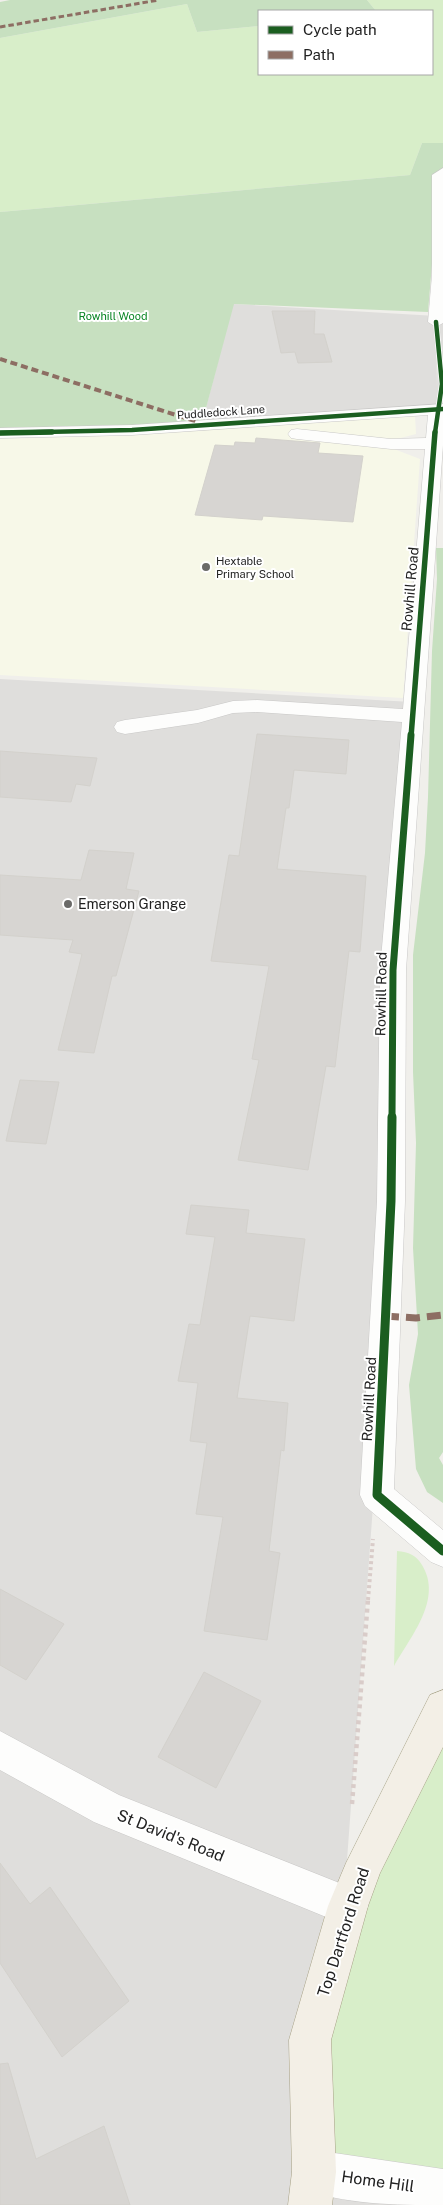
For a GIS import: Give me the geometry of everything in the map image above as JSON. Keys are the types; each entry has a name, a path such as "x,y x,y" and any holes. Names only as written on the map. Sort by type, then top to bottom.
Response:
{"main road":[{"name":"Top Dartford Road","path":"312,2189 310,2040 348,1906 365,1863 405,1786 417,1756 443,1708"}],"street":[{"path":"436,322 440,275 439,175 443,172"},
{"name":"Puddledock Lane","path":"0,433 132,430 440,409"},
{"name":"Rowhill Road","path":"377,1495 391,1201 393,970 412,716 436,507 434,443 440,409"},
{"path":"297,434 391,444 434,443"},
{"path":"125,727 198,716 233,707 257,706 412,716"},
{"path":"377,1495 443,1551"},
{"name":"St David's Road","path":"0,1750 107,1809 348,1906"},
{"name":"Home Hill","path":"312,2189 443,2191"}],"path":[{"path":"351,1807 377,1495"}],"shaded area":[{"path":"440,263 443,263 443,409 202,423 233,304 436,316 437,387"},
{"name":"Hextable Primary School","path":"415,415 416,434 393,440 391,444 394,449 420,459 403,698 0,675 0,439 137,435 204,427"},
{"path":"0,679 412,702 374,1492 344,1901 443,2205 0,2205"}],"green space":[{"path":"10,0 367,0 375,10 258,10 258,26 197,32 187,4 0,38 0,2"},
{"path":"367,0 443,0 443,143 422,143 410,175 0,212 0,38 187,4 197,32 258,26 258,75 433,75 433,10 375,10"},
{"name":"Rowhill Wood","path":"422,143 443,143 443,264 432,264 428,312 234,304 202,423 0,432 0,212 410,175"},
{"path":"436,548 443,548 443,1452 439,1458 443,1465 443,1503 427,1492 416,1469 409,1385 418,1334 413,1248 416,1143 413,1072 413,955 425,853 432,651 437,579"},
{"path":"397,1551 412,1555 420,1562 428,1578 429,1591 427,1604 416,1630 394,1666"},
{"path":"443,1710 443,2191 318,2175 313,2041"}],"building":[{"path":"272,311 315,311 314,334 324,334 332,362 298,363 295,352 281,353"},
{"path":"256,438 320,443 318,453 363,456 353,522 263,516 262,520 195,515 215,445 234,446 235,442 255,443"},
{"path":"257,734 349,740 346,774 294,770 289,808 286,808 277,869 366,876 360,952 349,951 335,1067 326,1066 308,1170 238,1160 259,1060 252,1059 269,966 211,961 229,855 239,856"},
{"path":"0,751 97,758 90,786 76,784 71,802 0,797"},
{"name":"Emerson Grange","path":"89,850 134,853 126,889 139,891 116,976 112,976 94,1053 58,1050 82,954 69,952 73,940 0,935 0,875 81,880"},
{"path":"20,1080 59,1082 46,1144 6,1141"},
{"path":"191,1205 249,1210 246,1233 305,1239 294,1321 250,1316 237,1398 288,1403 284,1451 281,1450 269,1551 280,1553 267,1640 204,1631 223,1517 196,1514 207,1443 190,1441 198,1383 178,1381 189,1324 200,1325 215,1237 186,1234"},
{"path":"0,1589 64,1624 26,1680 0,1665"},
{"path":"204,1672 261,1701 216,1788 158,1757"},
{"path":"0,1863 30,1904 50,1887 129,2001 62,2057 0,1963"},
{"path":"8,2063 36,2159 104,2126 130,2205 0,2205 0,2064"}],"marked path":[{"path":"0,27 119,5 159,0"},
{"path":"0,359 198,422"},
{"path":"385,1316 416,1318 443,1315"}],"cycle path":[{"path":"436,322 442,384 437,409 393,970 391,1201 377,1495 443,1551"},
{"path":"0,433 132,430 443,409"}],"place":[{"name":"Hextable Primary School","path":"206,567"},
{"name":"Emerson Grange","path":"68,904"}]}
